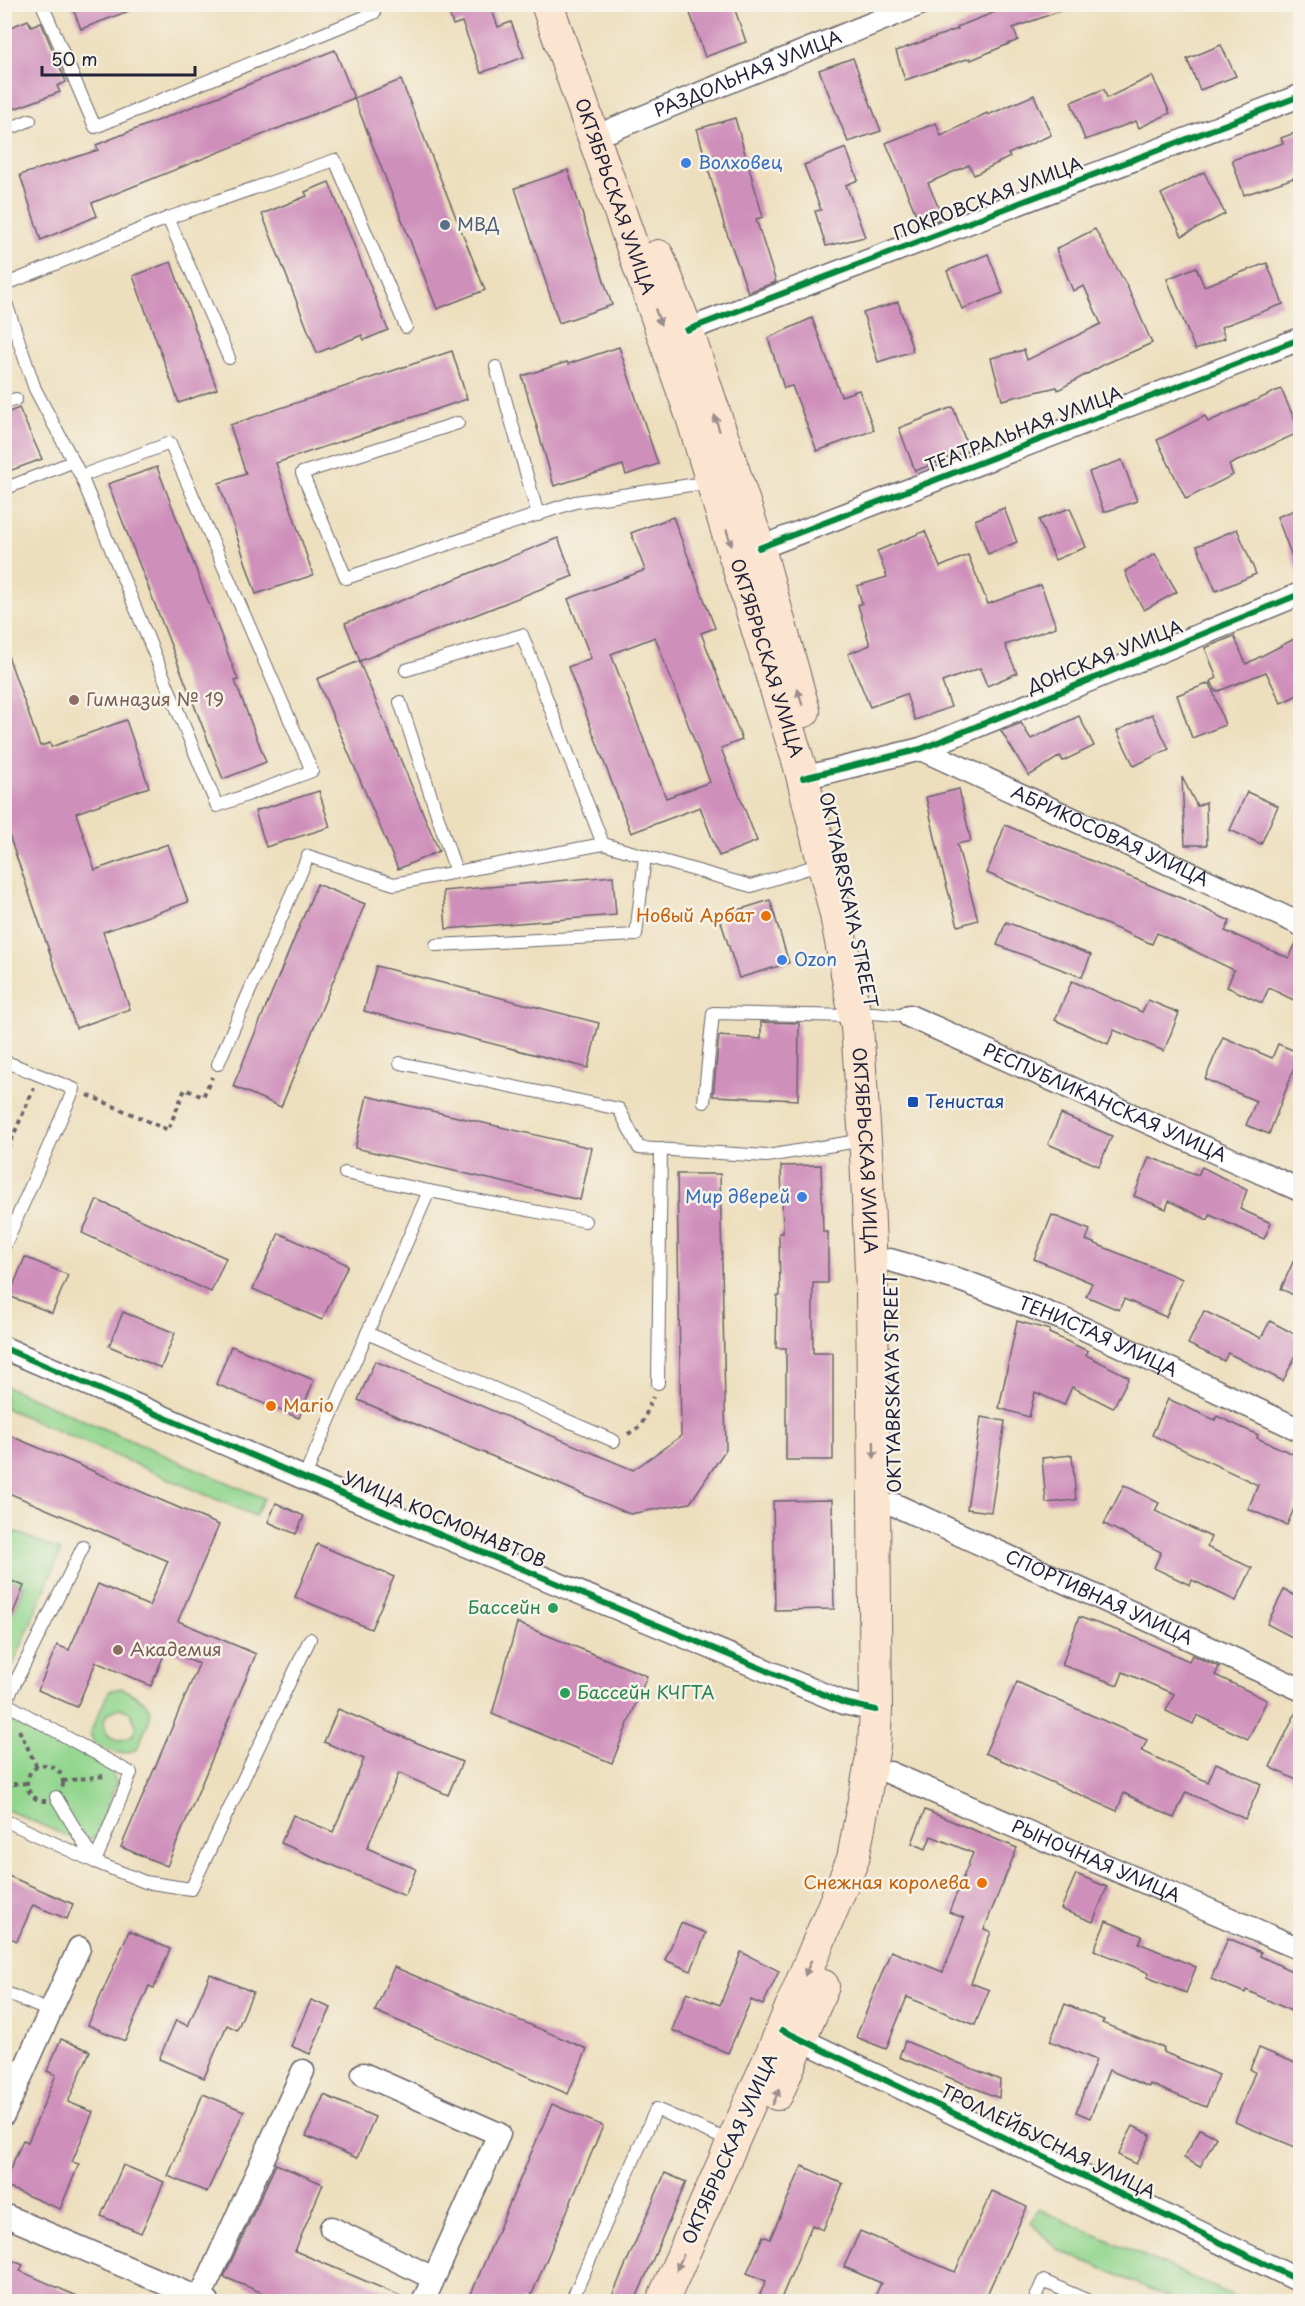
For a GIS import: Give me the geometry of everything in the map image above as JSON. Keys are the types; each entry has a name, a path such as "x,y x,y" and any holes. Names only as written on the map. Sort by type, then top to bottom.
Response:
{"main road":[{"name":"ОКТЯБРЬСКАЯ УЛИЦА","path":"547,4 689,406 712,482 812,776"},
{"name":"OKTYABRSKAYA STREET","path":"565,4 687,330 759,548 832,861 872,996 864,1015 873,1139 890,1260 896,1505 895,1719 890,1773 873,1860 792,2035 684,2301"},
{"name":"ОКТЯБРЬСКАЯ УЛИЦА","path":"662,2301 733,2142 792,2035 854,1859 874,1746 876,1710 872,1293 873,1139"}],"street":[{"name":"РАЗДОЛЬНАЯ УЛИЦА","path":"611,130 920,4"},
{"name":"ПОКРОВСКАЯ УЛИЦА","path":"687,330 1300,96"},
{"name":"ТЕАТРАЛЬНАЯ УЛИЦА","path":"759,548 1300,339"},
{"name":"ДОНСКАЯ УЛИЦА","path":"812,776 921,749 1300,594"},
{"name":"АБРИКОСОВАЯ УЛИЦА","path":"921,749 1300,924"},
{"name":"РЕСПУБЛИКАНСКАЯ УЛИЦА","path":"909,1016 1300,1190"},
{"name":"ТЕНИСТАЯ УЛИЦА","path":"890,1260 960,1280 1063,1319 1300,1430"},
{"name":"УЛИЦА КОСМОНАВТОВ","path":"4,1348 304,1478 844,1703 876,1710"},
{"name":"СПОРТИВНАЯ УЛИЦА","path":"896,1505 1300,1689"},
{"name":"РЫНОЧНАЯ УЛИЦА","path":"890,1773 1300,1949"},
{"path":"4,2114 79,1948"},
{"name":"ТРОЛЛЕЙБУСНАЯ УЛИЦА","path":"792,2035 1300,2281"},
{"path":"4,2215 204,2300 303,2071"},
{"path":"363,2074 499,2134 423,2301"},
{"path":"331,2228 433,2278"}],"lane":[{"path":"42,4 96,127 374,12"},
{"path":"4,131 30,120"},
{"path":"4,285 168,218 335,160 406,327"},
{"path":"168,218 229,358"},
{"path":"4,297 35,389 81,476 218,806 312,771 170,443 81,476"},
{"path":"496,367 537,515"},
{"path":"458,423 302,472 346,578 575,502 712,482"},
{"path":"4,489 72,462"},
{"path":"406,670 522,635 603,844"},
{"path":"400,702 456,872"},
{"path":"218,1064 308,856 394,884 603,844 751,886 832,861"},
{"path":"436,945 636,934 645,856"},
{"path":"704,1102 712,1013 909,1016"},
{"path":"4,1061 74,1089 4,1247"},
{"path":"400,1063 619,1109 639,1148 767,1156 873,1139"},
{"path":"658,1383 661,1149"},
{"path":"345,1173 585,1221"},
{"path":"304,1478 429,1191"},
{"path":"367,1333 614,1441"},
{"path":"83,1547 9,1688 5,1703 131,1773 95,1862"},
{"path":"4,1820 95,1862 145,1882 191,1889 310,1640"},
{"path":"56,1797 95,1862"},
{"path":"4,1992 49,2012"},
{"path":"571,2301 656,2109 733,2142"},
{"path":"1034,2301 1043,2281 1091,2301"}],"path":[{"path":"74,1089 168,1130 185,1089 203,1097 218,1064"},
{"path":"4,1157 40,1075"},
{"path":"614,1441 641,1426 658,1383"},
{"path":"5,1703 37,1767"},
{"path":"63,1781 131,1773"},
{"path":"4,1785 27,1783"}],"green space":[{"path":"5,1386 264,1498 255,1516 5,1408"},
{"path":"4,1527 61,1551 13,1665 5,1662 5,1608 14,1611 24,1586 5,1578"},
{"path":"121,1688 148,1706 150,1712 147,1727 137,1749 120,1753 95,1745 90,1733 109,1691","holes":["119,1708 130,1712 136,1725 133,1734 121,1740 110,1736 104,1727 107,1714"]},
{"path":"7,1719 110,1765 116,1783 95,1838 78,1841 5,1809 4,1726"},
{"path":"1038,2209 1245,2301 1178,2301 1057,2249 1031,2223"}],"building":[{"path":"71,4 142,4 142,6 81,29"},
{"path":"446,4 503,4 492,10 498,27 511,22 524,57 481,73 462,22 453,25"},
{"path":"687,4 733,4 746,42 705,57"},
{"path":"1071,4 1071,7 1013,28 1018,40 971,60 970,58 905,80 896,51 958,29 957,27 1013,5"},
{"path":"28,20 31,26 41,22 66,82 57,86 60,92 11,110 9,105 4,107 4,30"},
{"path":"1221,45 1236,76 1200,90 1187,59"},
{"path":"335,50 354,98 92,203 97,216 41,240 20,175 98,150 96,145"},
{"path":"853,58 881,131 848,142 819,70"},
{"path":"1152,76 1170,113 1139,128 1136,121 1085,140 1071,102 1104,89 1107,98"},
{"path":"401,80 485,290 437,309 354,98"},
{"path":"1034,95 1051,135 1008,154 1010,157 974,175 969,165 928,183 943,218 921,226 886,143 936,123 941,136 987,113 988,115"},
{"path":"735,118 763,217 756,219 776,282 748,292 725,228 697,129"},
{"path":"1300,131 1300,176 1244,195 1232,160 1283,143 1281,138"},
{"path":"846,148 858,180 846,185 865,237 826,246 815,211 821,210 804,165"},
{"path":"568,170 612,305 559,323 515,188"},
{"path":"1204,172 1225,214 1182,236 1161,194"},
{"path":"329,182 388,330 364,340 362,335 317,353 262,214 307,196 305,192"},
{"path":"1095,229 1127,286 1152,343 1105,364 1058,390 1057,387 1002,400 991,358 1024,350 1027,360 1101,324 1084,286 1073,291 1056,249"},
{"path":"988,254 1003,293 962,309 947,271"},
{"path":"171,262 217,389 179,403 133,276"},
{"path":"1267,263 1283,304 1221,327 1225,338 1195,350 1167,279 1196,267 1204,286"},
{"path":"898,302 913,351 878,362 863,313"},
{"path":"812,318 841,396 859,390 874,430 817,451 792,386 784,388 768,338"},
{"path":"619,347 658,464 626,475 623,465 554,486 522,376"},
{"path":"452,351 467,399 276,463 313,575 256,594 219,483 246,474 230,425"},
{"path":"1281,389 1300,432 1229,465 1233,475 1186,499 1157,440 1205,416 1208,422"},
{"path":"953,407 969,450 915,471 899,428"},
{"path":"19,408 42,459 4,473 4,414"},
{"path":"1122,460 1137,501 1104,512 1089,472"},
{"path":"157,467 238,680 235,681 266,762 223,779 108,484"},
{"path":"1004,508 1017,542 988,554 975,520"},
{"path":"1070,508 1086,547 1055,560 1039,520"},
{"path":"1300,508 1300,574 1299,575 1277,517"},
{"path":"673,517 715,628 701,633 742,740 721,748 757,841 719,856 700,807 631,833 568,667 591,658 568,599 645,570 631,533","holes":["655,637 710,782 666,798 611,654"]},
{"path":"1237,529 1256,574 1216,591 1197,546"},
{"path":"925,531 940,567 968,555 988,604 1041,585 1056,627 1005,645 1017,673 987,686 980,668 942,682 951,707 915,720 906,694 870,707 848,654 870,645 858,605 862,603 857,586 887,577 877,551"},
{"path":"558,538 573,576 360,661 345,623"},
{"path":"1155,554 1177,592 1144,610 1125,571"},
{"path":"1234,636 1246,664 1300,636 1300,694 1281,703 1266,672 1216,692 1211,681 1217,678 1205,648"},
{"path":"4,653 7,653 40,746 50,743 51,747 126,720 149,787 76,813 95,870 168,844 188,902 103,932 130,1009 76,1028 4,821"},
{"path":"359,661 439,851 398,869 317,679"},
{"path":"1210,683 1225,725 1192,738 1177,695"},
{"path":"1152,714 1169,749 1134,766 1117,731"},
{"path":"1079,716 1094,746 1063,761 1060,756 1029,776 1001,731 1021,723 1031,739"},
{"path":"1182,777 1197,806 1206,802 1207,845 1185,845"},
{"path":"959,789 971,841 957,844 978,920 958,926 926,797"},
{"path":"319,791 330,827 266,847 255,811"},
{"path":"1247,792 1278,806 1261,844 1230,830"},
{"path":"1005,825 1188,901 1230,921 1225,931 1289,958 1300,937 1300,1003 1269,988 1262,1003 1227,987 1234,970 1157,933 1152,944 987,873"},
{"path":"613,876 616,915 446,929 443,891"},
{"path":"317,884 365,904 281,1107 233,1086"},
{"path":"770,900 789,963 739,978 719,916"},
{"path":"1006,922 1091,955 1082,977 997,945"},
{"path":"376,966 599,1023 588,1068 364,1011"},
{"path":"1072,981 1142,1012 1148,1000 1179,1013 1164,1051 1114,1030 1108,1044 1055,1020"},
{"path":"761,1022 799,1023 798,1100 713,1096 719,1036 761,1039"},
{"path":"1223,1037 1272,1058 1278,1044 1300,1053 1269,1134 1246,1125 1256,1101 1205,1079"},
{"path":"367,1096 592,1148 580,1200 355,1148"},
{"path":"1061,1114 1112,1136 1099,1166 1048,1144"},
{"path":"1149,1157 1198,1175 1202,1167 1247,1190 1240,1209 1271,1223 1264,1239 1210,1215 1208,1220 1169,1201 1166,1209 1134,1196"},
{"path":"821,1165 823,1232 828,1232 828,1283 813,1283 813,1353 833,1353 833,1460 786,1460 786,1348 776,1348 777,1296 780,1296 779,1233 783,1233 781,1166"},
{"path":"677,1174 720,1174 726,1449 690,1503 630,1514 358,1400 375,1361 633,1470 681,1436"},
{"path":"97,1200 226,1258 211,1292 82,1233"},
{"path":"1052,1215 1090,1230 1086,1240 1182,1279 1166,1317 1124,1299 1119,1310 1086,1296 1092,1283 1034,1259"},
{"path":"279,1233 348,1265 322,1320 253,1289"},
{"path":"1300,1246 1300,1298 1281,1289"},
{"path":"25,1257 68,1275 52,1313 9,1296"},
{"path":"1204,1311 1261,1338 1270,1321 1300,1337 1300,1347 1283,1381 1228,1353 1224,1361 1188,1344"},
{"path":"123,1312 175,1333 161,1368 109,1346"},
{"path":"1017,1321 1050,1330 1049,1333 1088,1351 1086,1355 1129,1377 1113,1408 1072,1387 1064,1405 1035,1392 1029,1417 999,1408"},
{"path":"231,1346 314,1380 299,1418 216,1384"},
{"path":"1168,1399 1215,1420 1217,1416 1258,1435 1257,1438 1300,1457 1300,1494 1287,1525 1248,1509 1258,1485 1152,1435"},
{"path":"981,1417 1005,1421 991,1512 967,1509"},
{"name":"Академия","path":"4,1433 219,1525 178,1621 256,1654 167,1866 121,1847 199,1664 166,1650 151,1686 96,1662 77,1707 38,1690 57,1645 69,1650 98,1584 149,1606 168,1561 4,1491"},
{"path":"1072,1455 1076,1500 1046,1503 1042,1458"},
{"path":"1124,1485 1159,1503 1155,1511 1211,1537 1207,1547 1252,1568 1236,1601 1192,1580 1190,1585 1154,1568 1161,1552 1104,1524"},
{"path":"832,1500 834,1609 775,1610 773,1501"},
{"path":"276,1503 304,1516 296,1534 268,1522"},
{"path":"317,1544 394,1577 371,1629 295,1597"},
{"path":"4,1578 24,1586 5,1633 4,1633"},
{"path":"1284,1590 1300,1598 1300,1619 1292,1637 1267,1624"},
{"path":"1079,1617 1130,1635 1189,1661 1192,1655 1219,1667 1215,1675 1267,1700 1248,1739 1197,1715 1193,1724 1166,1711 1174,1694 1123,1672 1118,1685 1062,1665"},
{"name":"Бассейн КЧГТА","path":"517,1623 647,1676 612,1763 492,1714"},
{"path":"1017,1682 1147,1740 1142,1751 1208,1782 1216,1763 1261,1784 1245,1819 1186,1792 1174,1818 1124,1793 1117,1811 985,1753"},
{"path":"1300,1704 1300,1782 1270,1767"},
{"path":"338,1709 462,1762 448,1795 399,1773 367,1848 416,1869 405,1896 281,1843 293,1815 333,1832 364,1759 324,1742"},
{"path":"925,1810 1017,1848 984,1929 991,1932 971,1983 989,1990 975,2025 907,1997 886,2049 856,2037 891,1951 943,1972 964,1918 949,1912 973,1853 931,1836 926,1849 912,1843"},
{"path":"4,1874 73,1904 67,1919 33,1905 17,1941 4,1935"},
{"path":"1076,1874 1107,1887 1093,1922 1061,1909"},
{"path":"1106,1921 1142,1936 1139,1943 1196,1967 1186,1993 1147,1977 1149,1973 1094,1950"},
{"path":"681,1923 706,1933 691,1971 665,1960"},
{"path":"129,1931 170,1949 154,1988 149,1986 125,2041 88,2025"},
{"path":"1228,1938 1261,1952 1260,1956 1300,1975 1300,2015 1246,1990 1245,1993 1211,1979"},
{"path":"741,1952 779,1971 763,2005 751,2000 728,2053 672,2030 687,1992 720,2005"},
{"path":"394,1967 587,2049 568,2094 375,2011"},
{"path":"210,1974 253,1992 237,2030 227,2025 204,2078 159,2059 176,2020 188,2026"},
{"path":"311,2000 331,2008 310,2054 291,2046"},
{"path":"1065,2004 1104,2020 1102,2023 1164,2048 1163,2052 1219,2075 1206,2107 1109,2070 1090,2118 1076,2112 1096,2060 1050,2041"},
{"path":"61,2039 90,2051 68,2102 93,2112 72,2162 79,2164 60,2209 4,2186 4,2183 23,2140 28,2142 56,2075 47,2071"},
{"path":"905,2041 1000,2080 999,2098 899,2057"},
{"path":"1259,2048 1300,2065 1300,2149 1235,2122 1255,2072 1250,2069"},
{"path":"203,2094 244,2111 207,2192 168,2176"},
{"path":"324,2095 375,2117 357,2158 306,2136"},
{"path":"552,2104 603,2126 529,2301 468,2301"},
{"path":"1133,2126 1151,2135 1136,2164 1118,2155"},
{"path":"1200,2129 1216,2137 1200,2167 1184,2158"},
{"path":"276,2164 323,2184 295,2251 410,2301 282,2301 224,2277"},
{"path":"123,2165 164,2182 141,2233 101,2216"},
{"path":"802,2166 843,2184 823,2230 812,2225 780,2301 757,2301 766,2281 747,2273 763,2236 770,2239"},
{"path":"665,2173 686,2182 635,2301 610,2301"},
{"path":"992,2191 1027,2207 984,2301 873,2301 881,2283 844,2267 860,2231 955,2272"},
{"path":"4,2257 23,2265 20,2271 88,2301 14,2301 8,2299 4,2301"}],"cycle path":[{"path":"687,330 1300,96"},
{"path":"759,548 1300,339"},
{"path":"803,778 921,749 1300,594"},
{"path":"4,1348 304,1478 844,1703 876,1710"},
{"path":"782,2030 1300,2281"}],"place":[{"name":"Волховец","path":"686,163"},
{"name":"МВД","path":"445,225"},
{"name":"Гимназия № 19","path":"74,700"},
{"name":"Новый Арбат","path":"766,916"},
{"name":"Ozon","path":"782,960"},
{"name":"Тенистая","path":"913,1102"},
{"name":"Мир дверей","path":"802,1197"},
{"name":"Mario","path":"271,1406"},
{"name":"Бассейн","path":"553,1608"},
{"name":"Академия","path":"118,1650"},
{"name":"Бассейн КЧГТА","path":"565,1693"},
{"name":"Снежная королева","path":"982,1883"}]}
